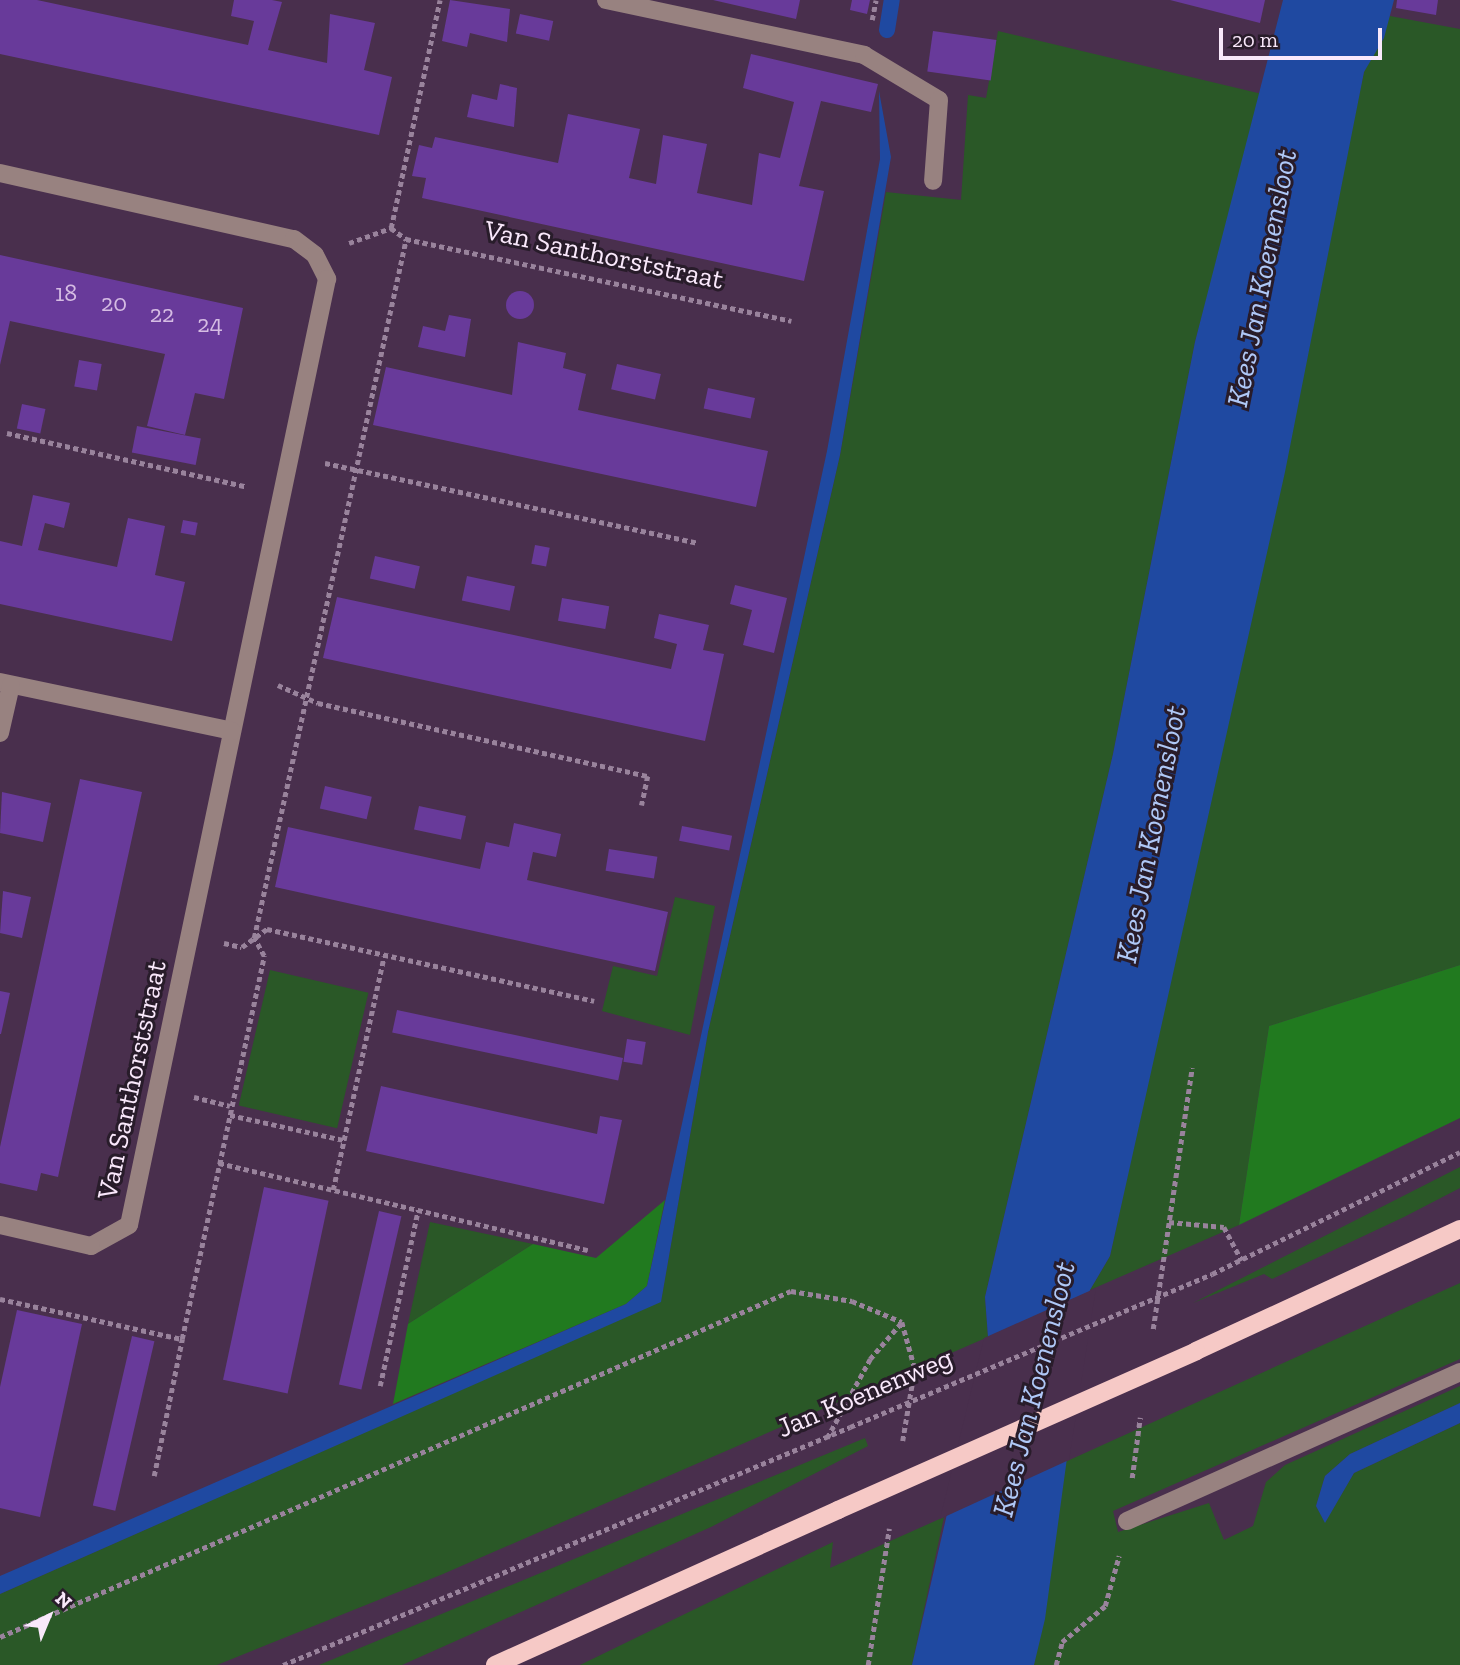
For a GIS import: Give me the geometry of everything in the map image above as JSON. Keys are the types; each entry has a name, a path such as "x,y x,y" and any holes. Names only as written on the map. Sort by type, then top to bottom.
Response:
{"main road":[{"path":"495,1665 1196,1351 1460,1229"}],"street":[{"path":"606,0 864,55 939,100 933,181"},
{"path":"0,173 270,231 315,255"},
{"name":"Van Santhorststraat","path":"0,1225 92,1246 129,1224 327,279 315,255"},
{"path":"0,733 6,683 232,731"},
{"path":"1127,1521 1460,1372"}],"path":[{"path":"315,255 391,228 440,0"},
{"name":"Van Santhorststraat","path":"391,228 406,239 791,321"},
{"path":"154,1476 264,956 254,938 406,239"},
{"path":"6,433 282,495"},
{"path":"290,455 699,543"},
{"path":"244,676 309,693 318,702 648,776 642,805"},
{"name":"Van Santhorststraat","path":"190,935 242,947 267,929 594,1001"},
{"path":"333,1190 384,956"},
{"path":"1163,1259 1192,1068"},
{"path":"230,1115 344,1140"},
{"name":"Jan Koenenweg","path":"283,1665 826,1440 850,1427 1242,1261 1460,1152"},
{"path":"219,1164 588,1250"},
{"path":"380,1386 418,1210"},
{"path":"1169,1222 1224,1227 1242,1261"},
{"path":"0,1637 791,1292 852,1301 902,1322"},
{"path":"0,1299 182,1339"},
{"path":"902,1322 915,1368"},
{"path":"826,1440 870,1359 902,1322"},
{"path":"868,1665 886,1542"},
{"path":"1056,1665 1062,1642 1105,1606 1120,1555"}],"green space":[{"path":"1390,16 1460,29 1460,965 1269,1026 1239,1225 1090,1290 1110,1256 1364,72"},
{"path":"998,31 1262,94 1195,342 1113,754 985,1297 988,1337 443,1574 217,1665 0,1665 0,1594 661,1301 708,1032 840,455 886,192 961,200 968,95 986,98"},
{"path":"675,897 715,906 690,1035 602,1011 613,966 657,976"},
{"path":"1460,965 1460,1118 1239,1225 1269,1026"},
{"path":"270,970 368,993 337,1128 239,1105"},
{"path":"1460,1167 1460,1188 1404,1217 1272,1279 1264,1274 1193,1303"},
{"path":"665,1200 647,1286 626,1304 393,1404 408,1324 533,1244 596,1258"},
{"path":"430,1222 533,1244 408,1324"},
{"path":"1460,1283 1460,1359 1113,1511 1118,1532 1209,1503 1224,1540 1253,1526 1266,1482 1285,1465 1460,1386 1460,1403 1350,1454 1325,1476 1316,1506 1325,1522 1354,1473 1460,1423 1460,1665 1034,1665 1065,1462"},
{"path":"865,1438 868,1446 711,1527 402,1665 319,1665"},
{"path":"944,1517 912,1665 580,1665 833,1542 830,1568"}],"water":[{"name":"Kees Jan Koenensloot","path":"1283,0 1394,0 1384,38 1364,72 1285,472 1110,1256 1090,1290 1045,1619 1034,1665 912,1665 988,1337 985,1297 1113,754 1195,342"},
{"path":"879,91 891,157 840,455 708,1032 661,1302 0,1594 0,1576 626,1304 647,1286 827,451 880,159"},
{"path":"1460,1403 1460,1423 1354,1473 1325,1523 1316,1506 1325,1476 1350,1454"}],"pier":[{"path":"1096,1288 1069,1460 940,1519 984,1338"}],"building":[{"path":"0,0 37,0 248,45 254,21 231,16 234,0 272,0 282,2 268,50 327,63 330,14 375,23 364,70 392,77 379,135 0,54"},
{"path":"450,0 510,9 507,42 470,33 467,47 442,41"},
{"path":"713,0 800,0 796,19"},
{"path":"852,0 870,0 867,14 850,10"},
{"path":"1170,0 1265,0 1260,23"},
{"path":"1397,0 1438,0 1436,15 1396,8"},
{"path":"520,14 553,21 549,41 516,34"},
{"path":"933,31 996,40 991,81 927,72"},
{"path":"751,54 878,84 871,112 821,101 799,186 824,191 804,281 422,198 426,178 412,176 419,145 432,148 435,137 558,163 568,114 640,129 629,178 656,184 663,135 707,144 697,193 752,205 759,153 780,158 794,102 743,88"},
{"path":"500,84 517,88 514,127 467,117 472,94 497,100"},
{"path":"0,255 243,308 224,399 195,393 185,435 147,426 165,354 10,321 0,365"},
{"path":"520,291 530,295 534,305 530,315 520,319 510,315 506,305 510,295"},
{"path":"449,315 471,319 465,357 418,347 423,326 445,331"},
{"path":"518,342 566,353 563,368 586,374 578,410 768,451 756,507 373,425 386,367 512,395"},
{"path":"79,360 102,364 97,391 74,387"},
{"path":"617,364 661,374 655,399 611,389"},
{"path":"708,388 755,398 751,419 704,409"},
{"path":"22,404 45,409 40,433 17,428"},
{"path":"137,426 201,438 196,465 132,453"},
{"path":"33,495 70,503 64,528 45,523 38,550 117,567 128,518 165,526 155,575 185,582 172,641 0,604 0,541 22,546"},
{"path":"183,520 198,523 195,536 181,533"},
{"path":"535,545 550,548 546,567 531,564"},
{"path":"375,556 420,566 415,589 370,578"},
{"path":"467,576 515,586 510,611 462,600"},
{"path":"735,585 787,598 774,653 743,645 752,610 730,604"},
{"path":"337,597 671,669 677,644 654,638 659,614 709,625 703,650 724,654 705,741 323,658"},
{"path":"562,598 609,606 605,629 558,621"},
{"path":"80,779 142,792 58,1177 41,1173 37,1191 0,1183 0,1147"},
{"path":"325,786 372,797 367,819 320,808"},
{"path":"2,792 51,803 43,842 0,833"},
{"path":"419,806 466,816 461,839 414,829"},
{"path":"514,823 561,834 556,857 533,852 527,880 668,912 655,971 275,887 288,827 480,869 486,842 509,847"},
{"path":"682,826 732,836 729,850 679,841"},
{"path":"609,849 657,857 654,878 606,871"},
{"path":"3,891 31,897 22,938 0,933"},
{"path":"0,991 10,993 1,1034 0,1034"},
{"path":"397,1010 623,1058 618,1081 392,1032"},
{"path":"627,1039 646,1042 642,1065 623,1062"},
{"path":"381,1086 597,1134 600,1116 622,1120 604,1204 366,1151"},
{"path":"264,1187 329,1201 288,1393 223,1380"},
{"path":"379,1211 401,1216 361,1390 339,1384"},
{"path":"17,1310 82,1324 40,1517 0,1508 0,1387"},
{"path":"132,1336 154,1341 115,1511 93,1506"}],"waterway":[{"path":"887,30 892,0"}]}
